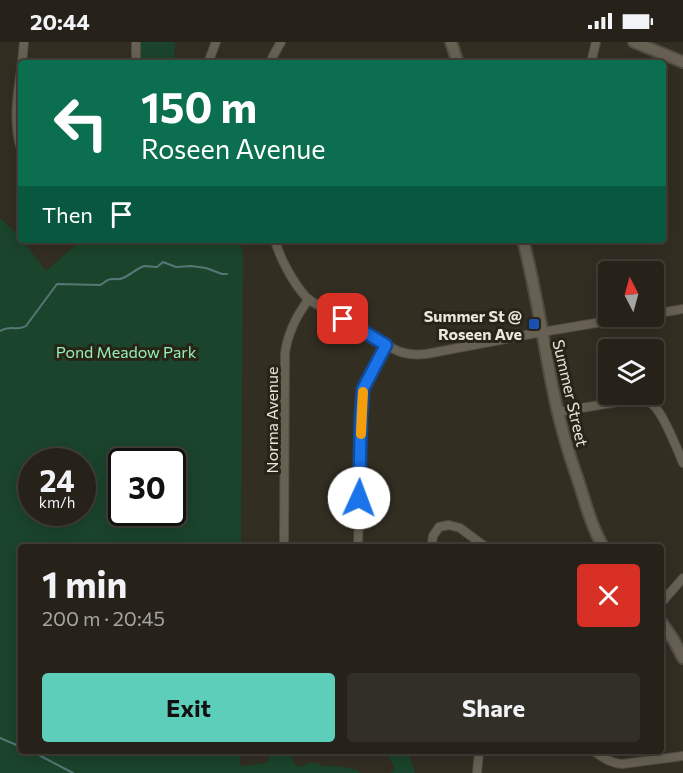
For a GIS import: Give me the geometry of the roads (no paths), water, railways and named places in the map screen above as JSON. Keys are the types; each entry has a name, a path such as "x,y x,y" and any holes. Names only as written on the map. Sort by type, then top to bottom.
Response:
{"street":[{"path":"22,60 24,42"},
{"path":"136,42 136,60"},
{"path":"209,60 216,42"},
{"path":"272,60 281,42"},
{"path":"451,42 457,60"},
{"path":"592,60 596,42"},
{"path":"634,42 679,59"},
{"path":"18,91 16,122 18,133"},
{"path":"276,243 292,276 309,299 386,345 412,355 598,323"},
{"name":"Summer Street","path":"524,243 565,439 586,506 602,544"},
{"name":"Norma Avenue","path":"284,544 285,353 289,331 309,299"},
{"path":"664,312 683,309"},
{"path":"358,544 363,389 386,345"},
{"path":"558,412 636,399 649,403 659,411 683,463"},
{"path":"432,544 433,536 439,527 449,525 460,528 482,544"},
{"path":"664,600 683,578"},
{"path":"664,626 683,658"},
{"path":"477,773 479,754"},
{"path":"598,754 613,767 683,756"}],"waterway":[{"path":"0,331 26,326 57,284 100,285 110,279 123,278 144,266 157,267 163,262 176,267 206,268 227,274"},
{"path":"0,738 18,746"},
{"path":"37,754 73,773"}],"place":[{"name":"Summer St @ Roseen Ave","path":"534,324"}],"park label":[{"name":"Pond Meadow Park","path":"126,351"}]}
